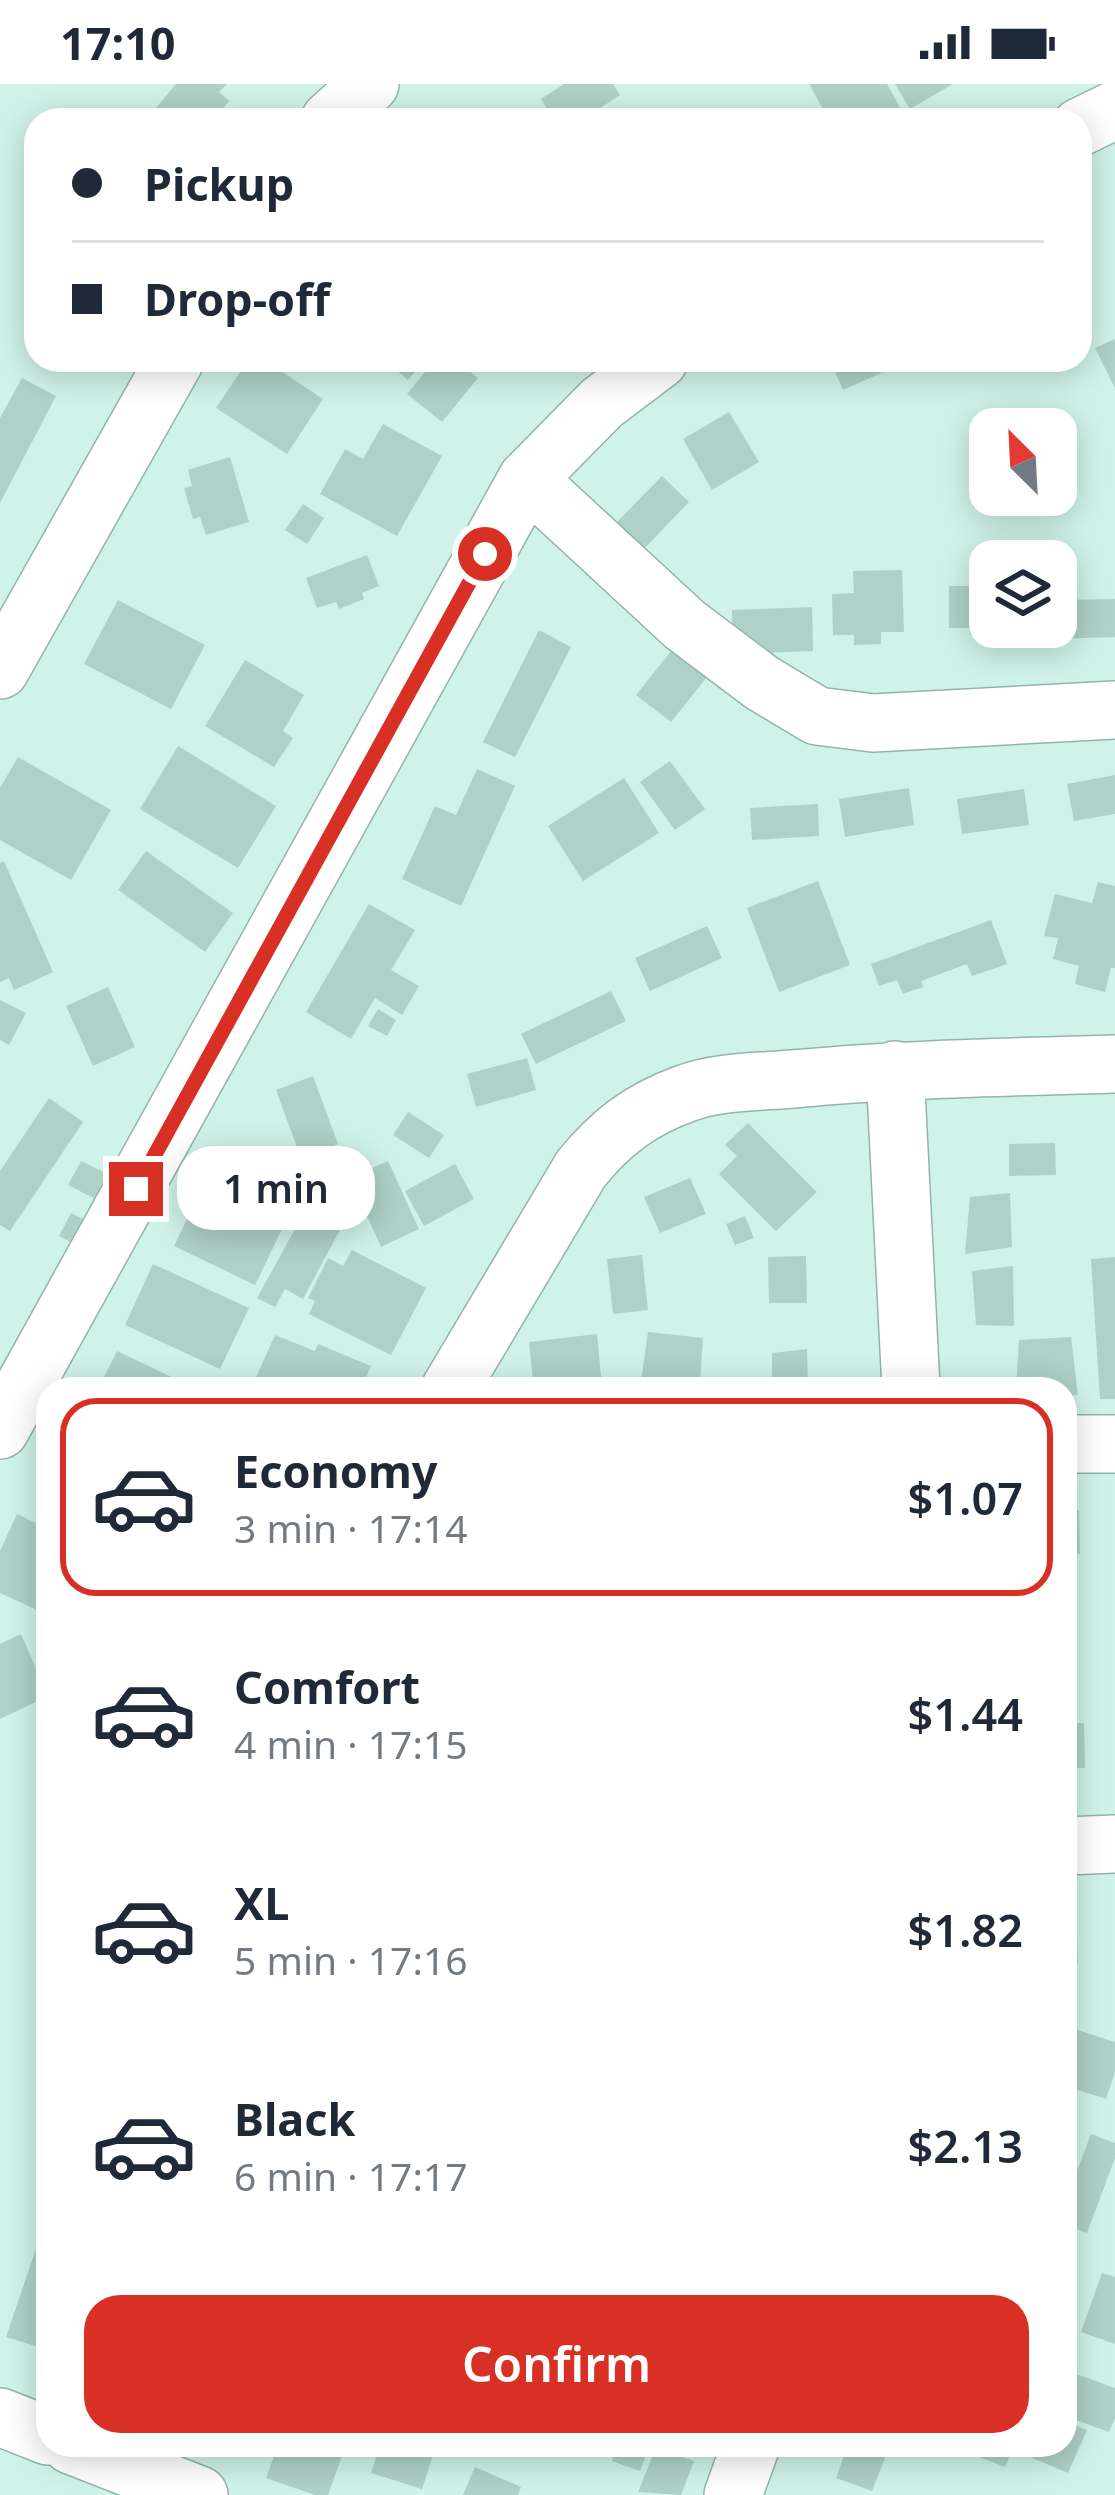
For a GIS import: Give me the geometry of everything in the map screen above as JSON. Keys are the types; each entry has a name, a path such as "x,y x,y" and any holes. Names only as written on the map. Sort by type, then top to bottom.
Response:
{"street":[{"path":"344,108 370,84"},
{"path":"0,670 168,372"},
{"path":"0,1430 527,479 602,403 643,372"},
{"path":"527,479 685,626 762,683 818,716 873,723 1115,710"},
{"path":"456,1377 571,1183 605,1138 631,1119 706,1087 895,1070 1115,1064"},
{"path":"895,1070 910,1377"},
{"path":"1077,1444 1115,1444"},
{"path":"1077,1846 1115,1844"},
{"path":"0,2417 36,2431"},
{"path":"733,2495 747,2457"},
{"path":"139,2458 199,2495"}],"building":[{"path":"176,84 227,84 219,92 229,101 223,108 156,108"},
{"path":"564,84 613,84 620,95 600,108 547,108 541,99"},
{"path":"809,84 887,84 900,108 822,108"},
{"path":"895,84 953,84 912,108"},
{"path":"1115,339 1115,388 1095,348"},
{"path":"240,372 282,372 323,399 287,454 216,408"},
{"path":"425,372 471,372 478,378 442,422 407,394"},
{"path":"835,372 883,372 843,390"},
{"path":"22,378 56,396 0,503 0,418"},
{"path":"729,412 759,462 712,490 683,439"},
{"path":"383,424 442,456 397,536 320,494 345,449 363,459"},
{"path":"230,457 249,522 206,535 200,517 193,519 184,488 192,486 188,470"},
{"path":"662,476 689,502 638,555 611,528"},
{"path":"303,504 324,518 307,544 285,530"},
{"path":"367,555 379,586 362,593 364,599 339,609 336,602 317,608 306,578"},
{"path":"902,570 904,632 881,632 881,644 854,645 854,635 833,635 832,594 854,593 853,571"},
{"path":"949,586 969,586 969,628 949,628"},
{"path":"1115,599 1115,637 1077,638 1077,600"},
{"path":"118,600 205,645 171,709 84,664"},
{"path":"812,607 813,651 733,654 732,610"},
{"path":"539,630 571,647 515,757 483,742"},
{"path":"676,645 711,672 671,722 636,695"},
{"path":"245,660 304,695 283,731 293,738 274,767 205,726"},
{"path":"178,746 276,806 238,868 140,809"},
{"path":"18,757 111,810 71,880 0,840 0,788"},
{"path":"670,761 705,809 675,830 640,782"},
{"path":"477,769 515,786 461,906 402,879 435,806 456,815"},
{"path":"1115,775 1115,814 1074,821 1067,784"},
{"path":"624,778 659,833 583,881 548,826"},
{"path":"909,788 914,825 845,837 839,799"},
{"path":"1024,789 1029,825 962,834 957,799"},
{"path":"818,804 819,836 752,840 750,808"},
{"path":"146,851 233,913 205,952 118,890"},
{"path":"4,861 53,972 14,990 9,978 0,982 0,863"},
{"path":"818,881 850,965 779,992 747,908"},
{"path":"1098,882 1115,886 1115,968 1111,968 1105,992 1075,984 1079,966 1053,959 1058,938 1044,936 1055,894 1092,903"},
{"path":"369,904 415,930 391,970 419,986 402,1015 375,998 351,1039 306,1012"},
{"path":"991,920 1007,964 972,976 967,964 921,981 923,987 903,994 897,980 879,986 871,964"},
{"path":"707,926 722,958 650,991 635,958"},
{"path":"108,987 135,1047 93,1066 66,1006"},
{"path":"611,991 626,1021 536,1064 521,1034"},
{"path":"0,1000 26,1013 9,1045 0,1040"},
{"path":"378,1009 396,1020 387,1036 368,1026"},
{"path":"527,1058 536,1090 476,1107 467,1074"},
{"path":"313,1076 338,1144 301,1158 276,1090"},
{"path":"49,1098 83,1122 10,1231 0,1225 0,1171"},
{"path":"408,1112 444,1135 429,1158 393,1135"},
{"path":"748,1123 817,1192 776,1231 719,1174 737,1156 725,1145"},
{"path":"1055,1143 1056,1175 1009,1176 1009,1144"},
{"path":"81,1161 114,1177 101,1202 68,1185"},
{"path":"388,1161 419,1229 381,1247 350,1178"},
{"path":"455,1164 474,1199 424,1226 405,1191"},
{"path":"690,1178 706,1214 660,1233 644,1197"},
{"path":"205,1182 286,1221 255,1285 174,1246"},
{"path":"1010,1193 1012,1247 965,1254 970,1197"},
{"path":"306,1209 341,1228 303,1299 285,1289 275,1307 257,1298"},
{"path":"71,1213 91,1223 79,1246 59,1236"},
{"path":"745,1216 754,1238 735,1245 726,1224"},
{"path":"352,1250 426,1288 391,1355 309,1314 315,1301 308,1298 328,1258 343,1266"},
{"path":"642,1255 648,1310 613,1314 607,1259"},
{"path":"806,1256 807,1303 769,1303 768,1257"},
{"path":"1115,1257 1115,1399 1100,1399 1091,1259"},
{"path":"153,1264 249,1308 220,1369 125,1325"},
{"path":"1013,1266 1014,1326 976,1325 972,1271"},
{"path":"648,1332 703,1338 700,1377 642,1377"},
{"path":"597,1334 601,1377 533,1377 529,1342"},
{"path":"275,1335 315,1351 318,1344 371,1366 366,1377 256,1377"},
{"path":"1071,1337 1076,1377 1017,1377 1019,1340"},
{"path":"807,1349 808,1377 772,1377 772,1353"},
{"path":"117,1351 172,1377 104,1377"},
{"path":"1079,1510 1080,1554 1077,1554"},
{"path":"17,1514 36,1523 36,1610 0,1593 0,1551"},
{"path":"21,1634 36,1668 36,1702 0,1719 0,1644"},
{"path":"1077,1723 1084,1723 1085,1768 1077,1768"},
{"path":"1077,2030 1115,2042 1115,2072 1106,2099 1077,2090"},
{"path":"1091,2134 1115,2143 1115,2158 1087,2233 1077,2229 1077,2171"},
{"path":"36,2249 36,2346 6,2337"},
{"path":"1102,2273 1115,2277 1115,2344 1081,2332"},
{"path":"1077,2374 1115,2388 1115,2418 1109,2432 1077,2420"},
{"path":"1077,2426 1087,2430 1077,2453"},
{"path":"274,2457 342,2457 328,2495 266,2478"},
{"path":"376,2457 432,2457 422,2489 371,2473"},
{"path":"614,2457 645,2457 640,2471 612,2461"},
{"path":"652,2457 694,2461 681,2495 638,2492"},
{"path":"844,2457 885,2457 872,2491 836,2478"},
{"path":"979,2457 1009,2457 1005,2467"},
{"path":"1030,2457 1075,2457 1068,2473"},
{"path":"475,2467 521,2487 518,2495 463,2495"}],"route":[{"path":"136,1189 485,554"}]}
